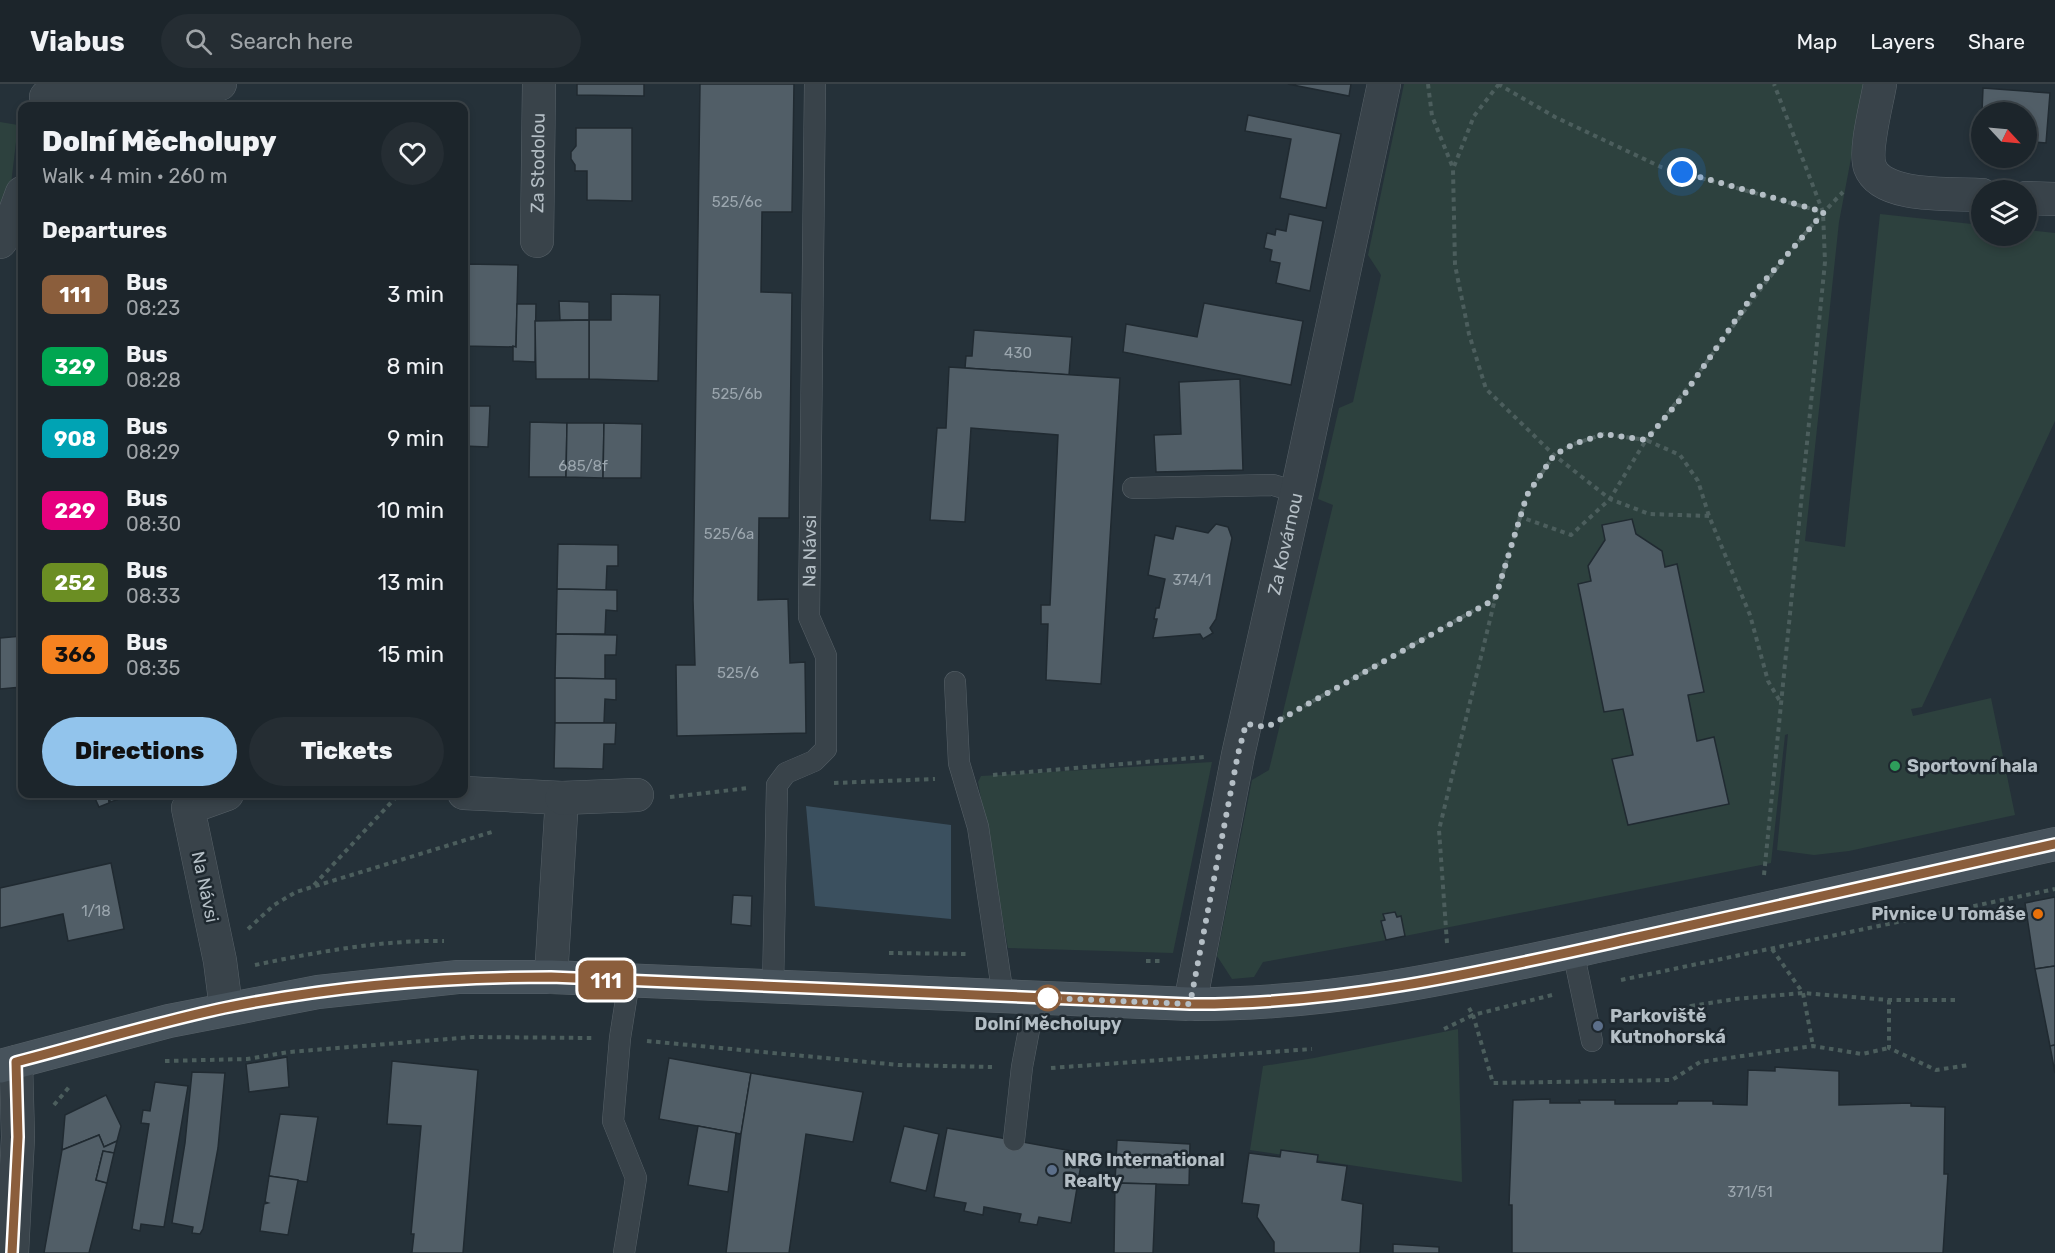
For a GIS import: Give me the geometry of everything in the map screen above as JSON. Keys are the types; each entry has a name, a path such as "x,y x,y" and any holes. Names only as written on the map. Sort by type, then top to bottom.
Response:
{"main road":[{"path":"8,1064 226,1008 318,992 458,977 551,977 1190,1004 1237,1005 1329,998 1452,978 2055,844"}],"street":[{"path":"46,96 196,89 220,84"},
{"name":"Za Stodolou","path":"537,241 539,84"},
{"name":"Za Kovárnou","path":"1190,1004 1238,754 1297,492 1384,84"},
{"path":"1880,84 1869,153 1869,166 1876,177 1896,189 1971,194"},
{"path":"2037,198 2055,199"},
{"path":"0,242 8,231 18,204"},
{"path":"468,793 562,798 637,795"},
{"name":"Na Návsi","path":"216,798 188,808 220,961 226,1008"},
{"path":"551,977 562,798"},
{"path":"8,1064 18,1137 12,1253"}],"lane":[{"name":"Na Návsi","path":"773,987 777,785 786,773 814,761 826,749 826,656 809,617 815,84"},
{"path":"1133,488 1273,485 1297,492"},
{"path":"955,682 958,763 978,827 1019,997 1022,1067 1014,1140"},
{"path":"1573,951 1592,1041"},
{"path":"624,1253 636,1178 613,1121 620,1038 629,981"}],"path":[{"path":"1428,84 1432,116 1453,169 1455,265 1469,334 1486,389 1554,455 1610,499 1649,514 1709,516"},
{"path":"1453,169 1474,116 1498,84 1555,117 1661,166 1824,212"},
{"path":"1760,910 1825,262 1824,212 1774,84"},
{"path":"1518,516 1571,535 1610,499 1646,440 1684,395 1755,292 1824,212 1869,166"},
{"path":"1452,978 1447,942 1439,830 1495,599 1518,516 1527,495 1554,455 1574,444 1604,434 1646,440 1680,455 1698,481 1709,516 1750,615 1768,681 1782,704"},
{"path":"1246,724 1267,727 1495,599"},
{"path":"312,887 395,798"},
{"path":"220,961 250,926 274,905 296,892 505,828"},
{"path":"1752,875 1775,870"},
{"path":"1969,1065 1936,1070 1889,1048 1862,1054 1813,1046 1700,1062 1672,1080 1493,1083 1473,1015 1581,988 1772,950 2055,889"},
{"path":"1436,944 1457,941"},
{"path":"1772,950 1803,993 1813,1046"},
{"path":"1682,1022 1691,1006 1735,999 1803,993 1889,1000 1955,1000"},
{"path":"1889,1000 1889,1048"}],"green space":[{"path":"1404,84 1865,84 1839,222 1805,541 1845,547 1880,214 1971,224 1971,246 2037,246 2037,231 2055,233 2055,421 1922,707 1911,709 1913,716 1991,698 2015,815 1849,851 1814,855 1777,850 1788,734 1785,735 1771,863 1405,936 1395,912 1384,914 1385,920 1381,921 1386,940 1263,962 1254,977 1232,979 1217,956 1252,780 1269,770 1333,505 1318,499 1339,408 1353,402 1381,275 1368,255"},
{"path":"0,122 18,125 7,218 0,227"},
{"path":"1212,762 1173,953 1008,948 978,782 981,776"},
{"path":"1458,1029 1462,1182 1250,1150 1263,1066"}],"water":[{"path":"806,806 951,825 951,919 815,906"}],"building":[{"path":"577,84 644,84 644,96 577,95"},
{"path":"700,84 794,84 792,212 762,212 761,292 792,293 789,518 759,518 758,600 788,599 790,663 805,662 806,733 677,736 676,665 695,665 693,600"},
{"path":"1288,84 1351,84 1349,96"},
{"path":"1983,88 2050,93 2046,143 2037,142 2037,102 1982,102"},
{"path":"1248,115 1341,134 1326,208 1280,198 1291,139 1245,131"},
{"path":"576,128 632,128 632,201 587,200 587,171 575,171 575,165 571,159 571,152 576,146"},
{"path":"1289,214 1323,221 1310,291 1276,283 1280,263 1270,261 1272,250 1264,248 1267,233 1275,235 1276,229 1286,231"},
{"path":"468,264 518,265 516,347 468,346"},
{"path":"611,294 660,295 658,381 589,379 589,320 611,320"},
{"path":"559,301 589,302 589,320 560,320"},
{"path":"1204,303 1303,321 1291,385 1123,352 1126,324 1197,337"},
{"path":"517,304 536,304 535,362 513,361 513,346 516,347"},
{"path":"589,320 589,379 536,379 535,321"},
{"path":"974,330 1072,337 1069,375 965,368 966,356 972,356"},
{"path":"949,367 1120,378 1101,684 1046,680 1048,624 1041,624 1041,605 1050,605 1058,435 971,428 965,522 930,520 937,428 946,428"},
{"path":"1240,379 1243,470 1156,472 1154,435 1181,434 1179,382"},
{"path":"468,406 490,406 488,447 468,446"},
{"path":"530,422 567,423 566,477 529,477"},
{"path":"567,423 604,423 603,478 566,477"},
{"path":"604,423 642,424 641,478 603,478"},
{"path":"1632,519 1636,534 1662,551 1665,567 1677,564 1704,692 1688,695 1697,741 1714,737 1729,804 1628,825 1612,759 1633,755 1623,709 1604,712 1578,584 1591,581 1588,566 1605,540 1602,525"},
{"path":"1216,524 1228,527 1232,538 1216,619 1210,628 1213,633 1203,639 1200,634 1153,638 1157,619 1154,619 1156,608 1159,608 1165,579 1148,575 1155,535 1173,539 1176,526 1208,533"},
{"path":"558,544 618,545 618,566 607,566 606,590 557,589"},
{"path":"557,589 617,590 617,611 606,610 605,634 556,634"},
{"path":"556,634 617,635 616,655 605,655 605,679 555,678"},
{"path":"18,636 18,687 0,689 0,638"},
{"path":"555,678 616,679 616,700 605,699 604,723 555,723"},
{"path":"555,723 616,723 615,744 604,744 603,769 554,768"},
{"path":"95,798 108,798 109,803 99,807"},
{"path":"110,798 120,798 120,799 110,802"},
{"path":"111,863 124,929 68,941 63,914 0,928 0,888"},
{"path":"733,895 752,896 751,926 731,924"},
{"path":"2055,897 2055,966 2035,969 2025,903"},
{"path":"1395,912 1397,917 1401,916 1405,936 1386,940 1381,921 1385,920 1383,914"},
{"path":"2055,966 2055,1045 2050,1046 2035,969"},
{"path":"2055,1045 2055,1073 2050,1046"},
{"path":"287,1057 289,1087 249,1092 246,1064"},
{"path":"669,1058 751,1073 741,1134 659,1119"},
{"path":"392,1061 478,1070 463,1253 410,1253 414,1234 411,1234 421,1126 387,1124"},
{"path":"1775,1067 1839,1071 1839,1105 1911,1103 1911,1106 1945,1107 1944,1174 1948,1174 1943,1253 1512,1253 1512,1205 1509,1205 1513,1100 1550,1099 1550,1103 1580,1103 1579,1100 1615,1100 1615,1104 1677,1104 1678,1101 1713,1101 1713,1104 1747,1105 1748,1070 1775,1071"},
{"path":"192,1072 225,1073 218,1148 203,1229 200,1234 192,1233 193,1227 172,1223 185,1143"},
{"path":"751,1073 863,1092 853,1142 806,1134 789,1253 726,1253"},
{"path":"155,1082 188,1086 164,1227 141,1224 140,1231 132,1229 149,1124 141,1123 143,1110 150,1111"},
{"path":"106,1095 121,1126 117,1141 104,1147 99,1135 62,1150 65,1115"},
{"path":"280,1114 318,1117 307,1182 269,1176"},
{"path":"698,1126 736,1133 728,1192 688,1185"},
{"path":"904,1126 939,1134 926,1191 890,1182"},
{"path":"947,1128 1083,1153 1071,1223 1039,1217 1037,1225 1019,1222 1021,1214 984,1207 983,1215 964,1211 966,1203 934,1197"},
{"path":"99,1135 104,1147 117,1141 114,1153 103,1151 96,1180 107,1183 89,1253 44,1253 62,1150"},
{"path":"1117,1140 1190,1144 1189,1185 1115,1183"},
{"path":"1281,1150 1318,1155 1317,1162 1347,1166 1342,1200 1363,1204 1360,1253 1274,1253 1274,1242 1257,1217 1259,1205 1242,1203 1249,1153 1280,1157"},
{"path":"103,1151 114,1153 107,1183 96,1180"},
{"path":"269,1176 298,1180 288,1235 260,1231 264,1204 268,1203 265,1202"},
{"path":"1115,1183 1156,1184 1153,1253 1114,1253"},
{"path":"1393,1244 1439,1247 1439,1253 1393,1253"}],"bus line":[{"name":"111","path":"12,1253 18,1137 16,1062 226,1008 318,992 458,977 551,977 1190,1004 1237,1005 1329,998 1452,978 2055,844"}],"place":[{"name":"Sportovní hala","path":"1895,766"},
{"name":"Pivnice U Tomáše","path":"2038,914"},
{"name":"Dolní Měcholupy","path":"1048,998"},
{"name":"Parkoviště Kutnohorská","path":"1598,1026"},
{"name":"NRG International Realty","path":"1052,1170"}],"route":[{"path":"1048,998 1190,1004 1238,754 1246,724 1267,727 1495,599 1518,516 1527,495 1554,455 1574,444 1604,434 1646,440 1684,395 1755,292 1824,212 1682,172"}]}
